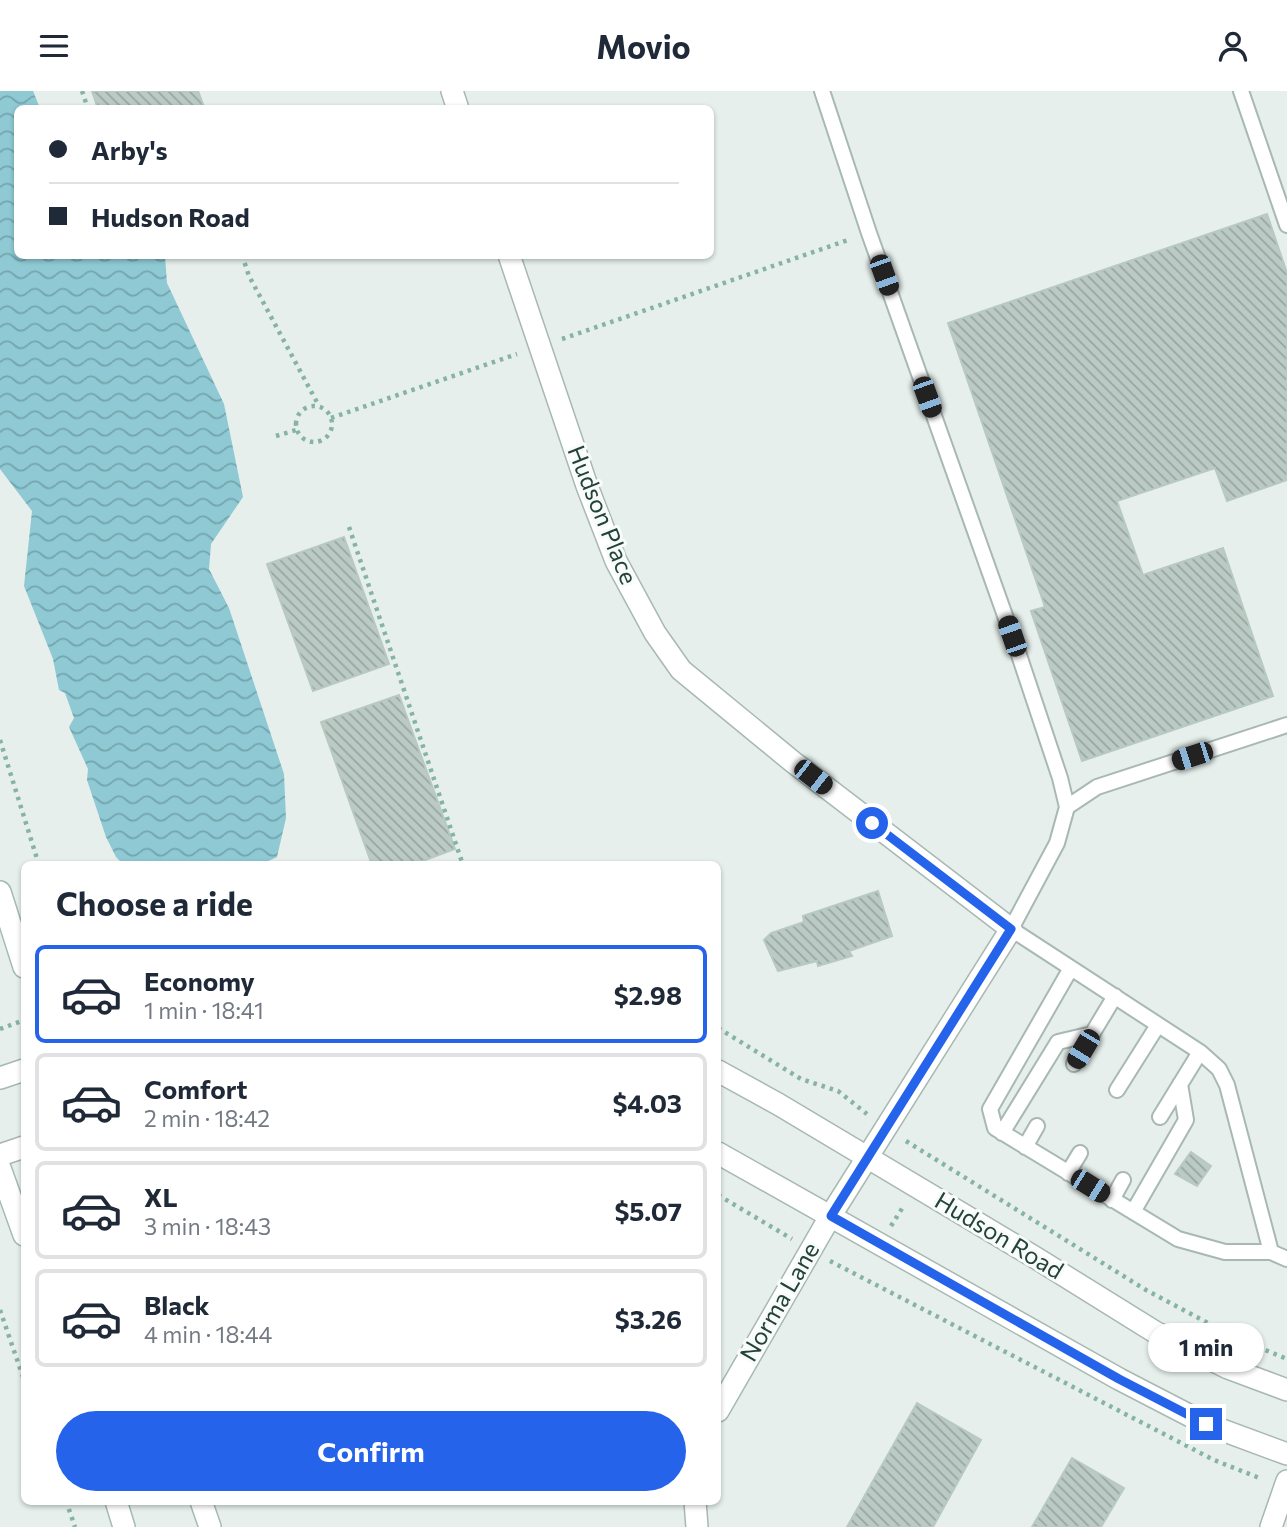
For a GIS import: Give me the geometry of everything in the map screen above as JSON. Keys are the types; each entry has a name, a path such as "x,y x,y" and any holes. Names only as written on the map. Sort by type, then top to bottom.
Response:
{"street":[{"name":"Hudson Place","path":"510,259 586,486 616,561 655,633 681,670 793,762 1011,929"},
{"path":"0,892 21,958"},
{"path":"867,1158 1011,929"},
{"path":"0,1078 21,1071"},
{"name":"Hudson Road","path":"721,1073 916,1186 1155,1332 1228,1368 1287,1390"},
{"path":"0,1155 21,1148"},
{"path":"721,1155 1119,1379 1206,1424 1287,1454"},
{"name":"Norma Lane","path":"721,1406 867,1158"},
{"path":"0,1168 21,1227"},
{"path":"1271,1527 1287,1481"},
{"path":"117,1505 124,1527"},
{"path":"202,1505 210,1527"},
{"path":"695,1505 697,1527"}],"lane":[{"path":"822,91 869,233 1019,655 1067,807 1057,843 1011,929 1200,1052 1219,1069 1227,1085 1271,1252"},
{"path":"1241,91 1287,225"},
{"path":"1067,807 1097,787 1287,725"},
{"path":"1071,968 990,1109 995,1128 1178,1240 1225,1252 1271,1252 1287,1259"},
{"path":"1074,1064 1115,996"},
{"path":"1117,1090 1158,1025"},
{"path":"1002,1133 1058,1042 1092,1034"},
{"path":"1160,1117 1200,1052"},
{"path":"1133,1212 1186,1120 1180,1084"},
{"path":"1025,1147 1037,1126"},
{"path":"1068,1173 1080,1153"},
{"path":"1112,1200 1123,1179"}],"path":[{"path":"331,418 869,233"},
{"path":"243,259 249,277 319,406 329,413 331,418 331,431 322,440 304,440 296,430 298,413 308,406 319,406"},
{"path":"276,436 296,430"},
{"path":"349,527 461,861"},
{"path":"0,740 37,861"},
{"path":"0,1029 21,1021"},
{"path":"721,1030 800,1079 831,1087 845,1096"},
{"path":"1243,1472 1203,1454 859,1276 933,1158 1146,1290 1234,1337 1287,1359"},
{"path":"721,1197 756,1217"},
{"path":"0,1310 21,1372"},
{"path":"67,1505 75,1527"}],"water":[{"path":"0,91 33,91 39,105 14,105 14,259 165,259 167,283 224,404 243,497 211,544 209,569 229,608 284,774 286,818 277,857 268,861 120,861 116,857 106,837 87,780 88,769 69,727 74,718 65,693 59,690 53,659 24,586 32,511 0,469"}],"building":[{"path":"92,91 198,91 203,105 97,105"},
{"path":"1267,214 1287,273 1287,480 1227,501 1215,468 1117,501 1143,575 1223,548 1273,696 1082,761 1031,611 1045,607 948,323"},
{"path":"344,537 389,664 313,691 267,564"},
{"path":"399,695 455,849 423,861 371,861 321,722"},
{"path":"878,891 892,936 849,951 852,956 818,966 817,961 778,971 764,940 771,933 804,922 803,916"},
{"path":"1191,1152 1211,1166 1197,1186 1175,1174"},
{"path":"917,1403 981,1440 933,1527 847,1527"},
{"path":"1072,1458 1124,1488 1101,1527 1032,1527"}],"route":[{"path":"872,823 1011,929 831,1216 1119,1379 1206,1424"}]}
